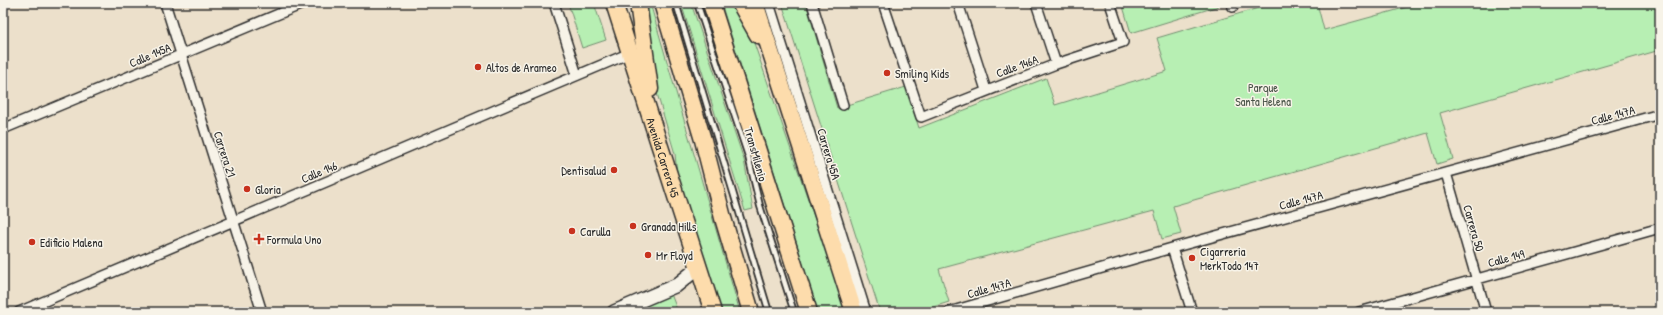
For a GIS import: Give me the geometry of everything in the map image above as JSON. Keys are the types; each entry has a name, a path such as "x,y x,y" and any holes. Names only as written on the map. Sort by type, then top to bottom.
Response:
{"highway":[{"name":"Avenida Carrera 45","path":"614,3 713,312"},
{"path":"638,3 657,136"},
{"path":"662,3 703,140 723,218 751,312"},
{"path":"711,3 809,312"},
{"path":"740,3 774,64"},
{"path":"755,3 854,312"}],"main road":[{"path":"614,312 677,285 699,267"}],"street":[{"name":"Carrera 21","path":"165,3 262,312"},
{"name":"Calle 145A","path":"3,129 305,3"},
{"path":"554,3 576,75"},
{"name":"Carrera 45A","path":"769,3 866,312"},
{"path":"812,3 842,105"},
{"name":"Calle 146A","path":"883,3 921,117 986,90 1056,64 1123,42 1110,3"},
{"path":"958,3 986,90"},
{"path":"1036,3 1056,64"},
{"name":"Calle 146","path":"18,312 630,53"},
{"name":"Calle 147A","path":"949,312 1172,248 1660,114"},
{"name":"Carrera 50","path":"1446,173 1486,312"},
{"name":"Calle 149","path":"1358,312 1660,228"},
{"path":"1172,248 1192,312"},
{"path":"1655,312 1660,310"}],"lane":[{"path":"676,3 769,312"},
{"name":"TransMilenio","path":"697,3 748,156 760,206 794,312"}],"green space":[{"path":"568,3 594,3 606,40 582,48"},
{"path":"645,3 650,3 740,312 719,312 678,183 675,154 656,90"},
{"path":"681,3 691,3 744,160 753,209 745,211"},
{"path":"721,3 732,3 754,43 847,312 818,312"},
{"name":"Parque Santa Helena","path":"782,3 806,3 837,108 906,87 919,128 1046,78 1055,105 1167,71 1157,38 1275,3 1317,3 1324,30 1422,3 1660,3 1660,50 1440,113 1453,159 1437,164 1428,133 1173,206 1181,234 1162,239 1154,211 939,269 949,302 917,312 880,312"},
{"path":"1122,3 1218,3 1219,6 1131,33"},
{"path":"671,294 678,312 631,312"}],"place":[{"name":"Altos de Arameo","path":"478,67"},
{"name":"Smiling Kids","path":"887,73"},
{"name":"Dentisalud","path":"614,170"},
{"name":"Gloria","path":"247,189"},
{"name":"Granada Hills","path":"633,226"},
{"name":"Carulla","path":"572,231"},
{"name":"Formula Uno","path":"259,239"},
{"name":"Edificio Malena","path":"32,242"},
{"name":"Mr Floyd","path":"648,255"},
{"name":"Cigarreria MerkTodo 147","path":"1192,258"}]}
